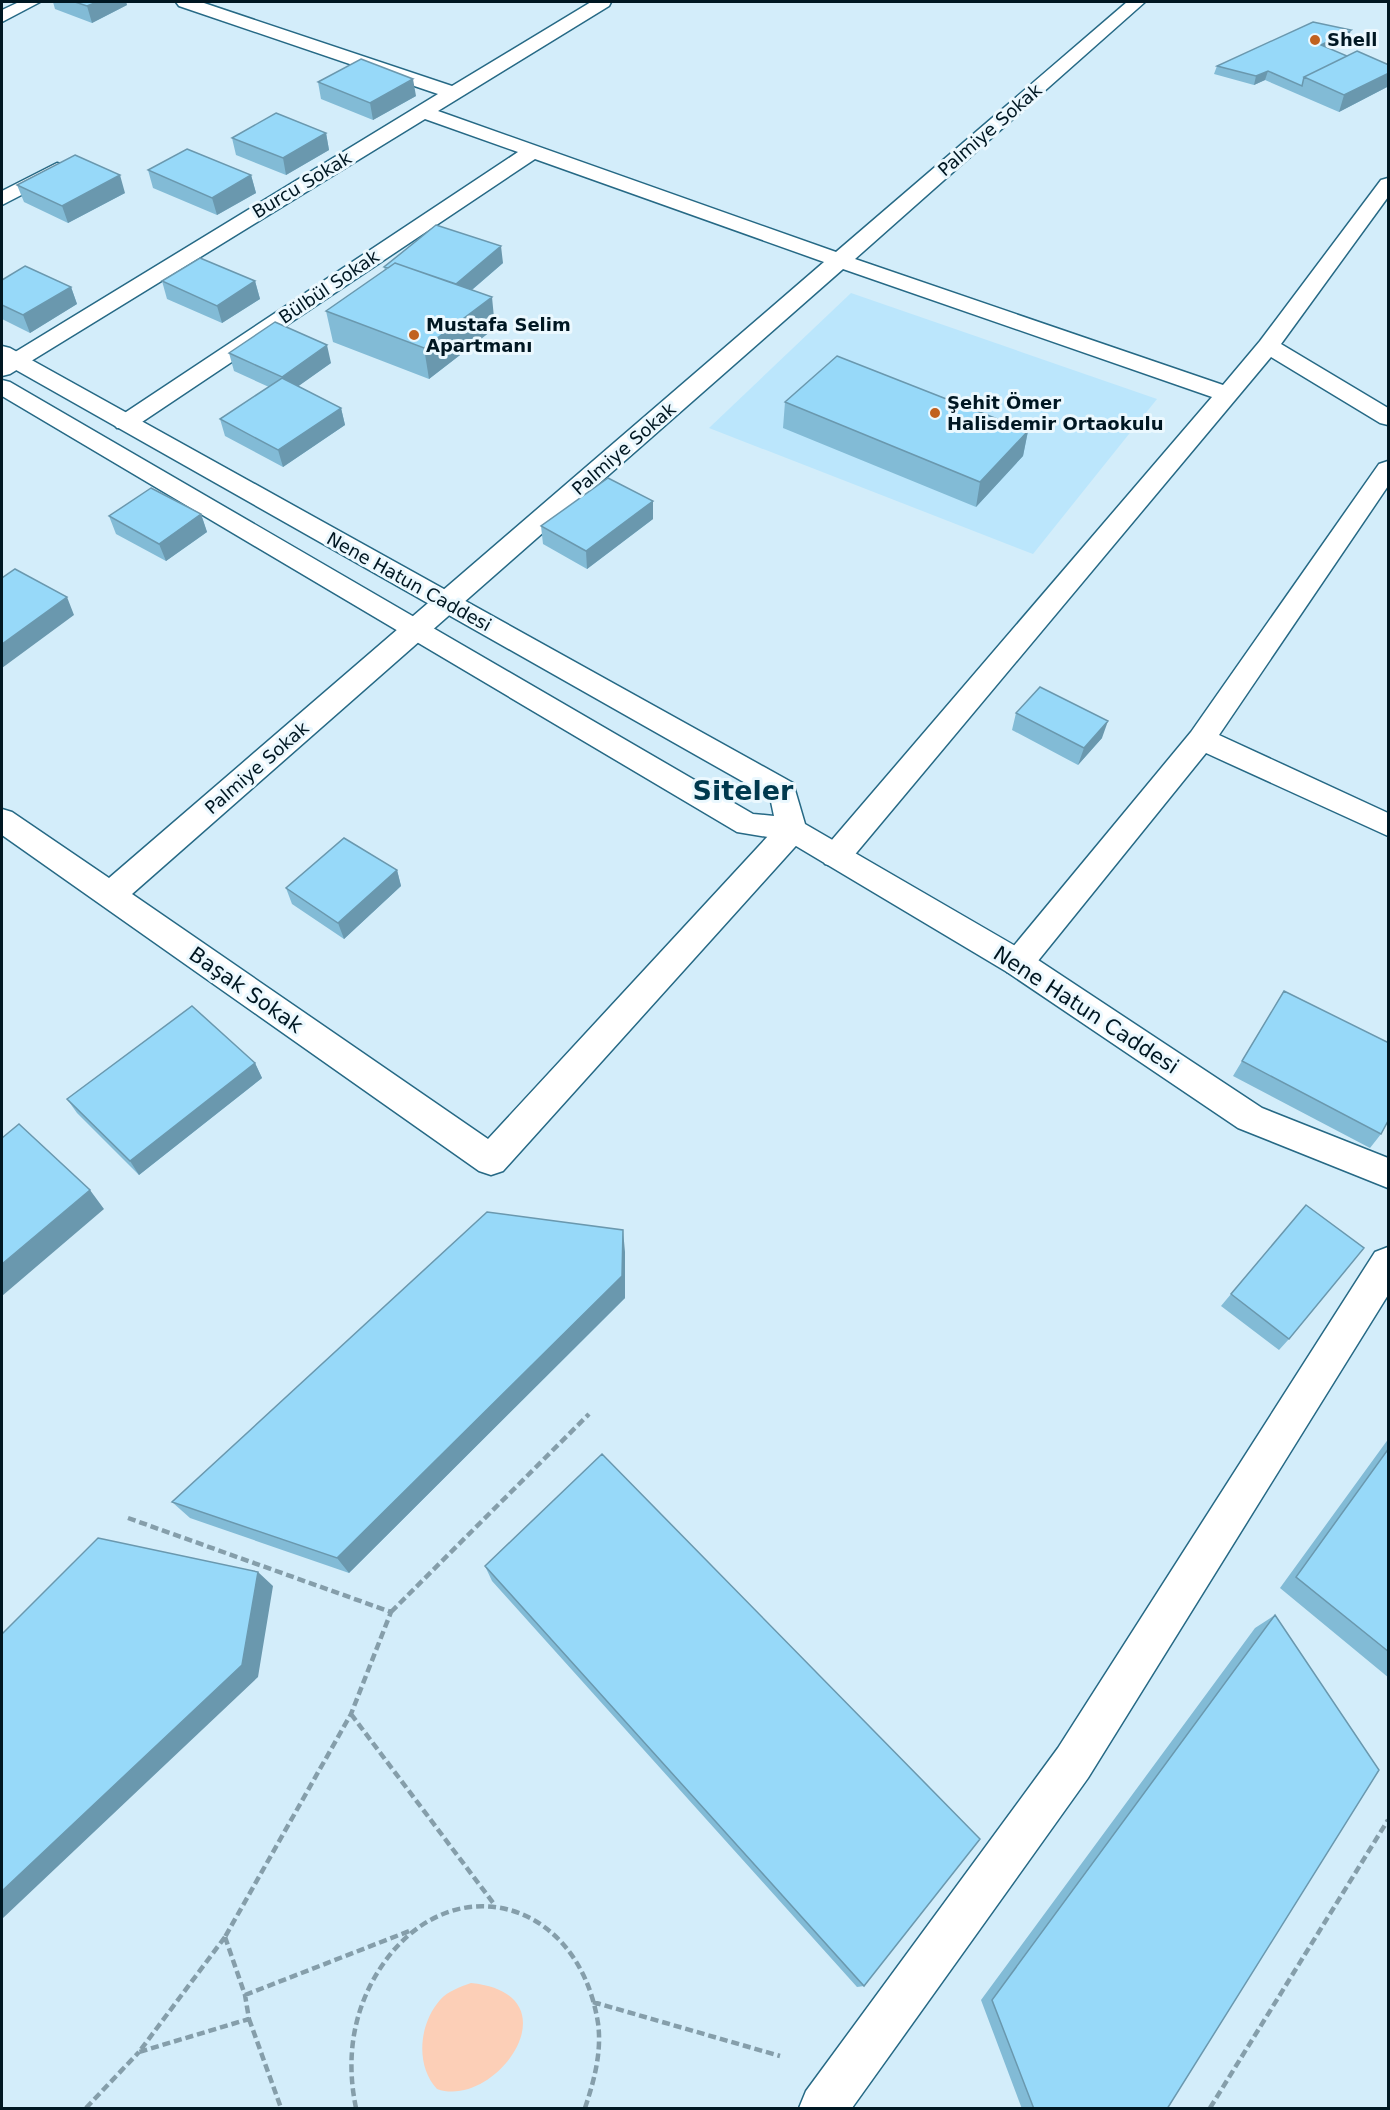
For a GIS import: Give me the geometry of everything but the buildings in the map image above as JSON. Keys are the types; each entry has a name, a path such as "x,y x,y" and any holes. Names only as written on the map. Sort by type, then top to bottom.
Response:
{"street":[{"path":"2,16 32,2"},
{"path":"185,2 453,93"},
{"name":"Burcu Sokak","path":"6,361 603,2"},
{"name":"Palmiye Sokak","path":"110,895 1137,2"},
{"path":"423,112 840,261 1227,394"},
{"name":"Bülbül Sokak","path":"125,423 533,151"},
{"path":"2,198 57,169"},
{"path":"836,856 1378,217 1389,184"},
{"path":"1268,346 1389,418"},
{"name":"Nene Hatun Caddesi","path":"6,361 125,423 783,791 792,830"},
{"name":"Nene Hatun Caddesi","path":"2,387 747,824 792,830 1018,963 1250,1118 1389,1173"},
{"path":"1018,963 1201,739 1389,469"},
{"path":"1201,739 1389,825"},
{"name":"Başak Sokak","path":"2,820 491,1160 792,830"},
{"path":"823,2109 1073,1763 1389,1264"}],"path":[{"path":"86,2109 139,2052 225,1937 351,1714 391,1612 589,1414"},
{"path":"128,1518 391,1612"},
{"path":"351,1714 495,1905"},
{"path":"1210,2109 1389,1820"},
{"path":"245,1995 415,1929 454,1908 495,1905 533,1917 565,1944 587,1979 598,2024 597,2071 585,2109"},
{"path":"356,2109 351,2055 361,2006 383,1961 415,1929"},
{"path":"225,1937 245,1995 249,2019 281,2109"},
{"path":"593,2002 780,2056"},
{"path":"139,2052 249,2019"}],"shaded area":[{"name":"Şehit Ömer Halisdemir Ortaokulu","path":"851,293 1157,399 1033,554 709,428"},
{"path":"471,1983 503,1992 519,2007 523,2027 516,2048 502,2068 482,2083 460,2091 437,2089 425,2068 422,2045 424,2032 440,2000 454,1990"}],"place":[{"name":"Shell","path":"1315,40"},
{"name":"Mustafa Selim Apartmanı","path":"414,335"},
{"name":"Şehit Ömer Halisdemir Ortaokulu","path":"935,413"}],"district":[{"name":"Siteler","path":"743,791"}]}
